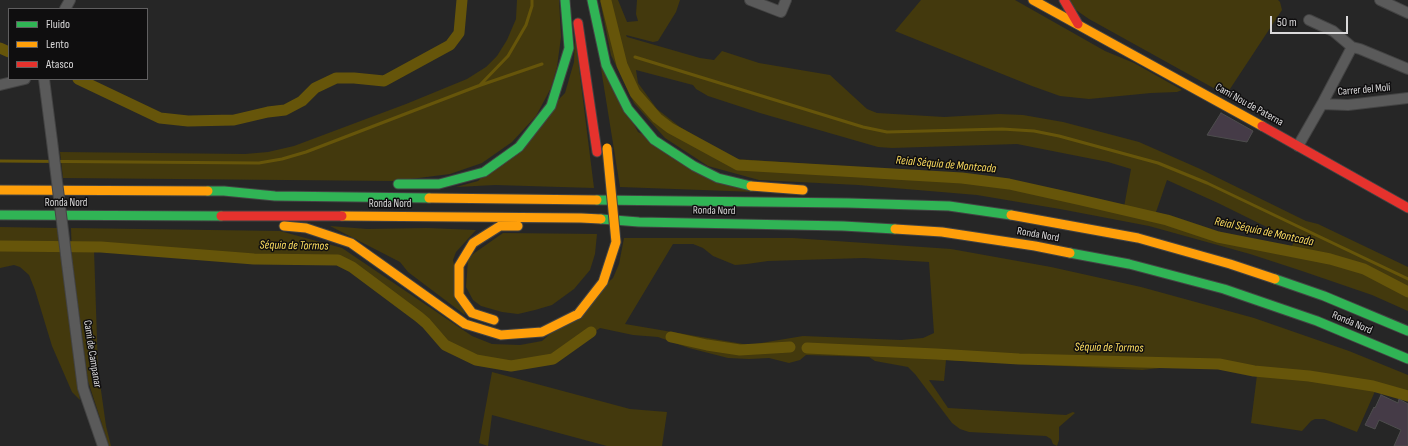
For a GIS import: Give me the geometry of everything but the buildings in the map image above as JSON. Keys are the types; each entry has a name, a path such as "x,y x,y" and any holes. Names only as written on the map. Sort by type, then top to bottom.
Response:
{"main road":[{"path":"392,184 439,184 484,172 519,147 551,106 569,48 565,0"},
{"path":"587,0 593,50"},
{"path":"592,0 606,65 628,109 654,140 694,166 718,178 746,186 813,191"},
{"name":"Camí Nou de Paterna","path":"1033,0 1408,208"},
{"path":"1064,0 1078,24"},
{"path":"575,7 597,156"},
{"path":"177,216 306,228 351,243 465,324 501,335 542,332 578,314 603,282 616,242 607,145"},
{"path":"224,192 268,187"},
{"path":"600,189 604,226"},
{"name":"Ronda Nord","path":"0,190 224,192 275,196 848,203 949,206 1043,220 1138,238 1230,264 1324,296 1408,332"},
{"path":"850,194 949,206"},
{"name":"Ronda Nord","path":"0,215 581,218 639,222 843,226 942,232 1035,246 1129,264 1224,289 1317,321 1408,360"},
{"path":"505,323 472,313 459,295 458,266 473,243 500,226 580,226 639,222"}],"street":[{"path":"750,0 781,12 786,0"},
{"path":"1380,0 1408,13"},
{"path":"1309,20 1333,31 1352,47 1408,69"},
{"path":"1298,146 1352,47"},
{"path":"0,85 21,80"},
{"name":"Camí de Campanar","path":"44,80 66,263 83,388 103,446"},
{"name":"Carrer del Molí","path":"1322,104 1348,105 1408,98"}],"shaded area":[{"path":"517,0 559,0 561,37 557,67 551,88 536,116 512,142 482,163 450,174 395,181 63,178 60,152 245,154 268,152 294,146 406,104 467,79 486,67 497,56 507,40 516,19"},
{"path":"600,0 618,0 627,22 638,21 636,14 637,0 680,0 676,12 658,41 653,42 626,35 627,37 700,58 714,60 722,51 759,63 830,75 867,109 877,113 944,117 999,114 1023,115 1063,122 1139,142 1198,168 1306,221 1318,224 1408,267 1408,311 1372,295 1302,271 1250,254 1149,226 977,195 858,185 759,180 708,166 665,138 634,103 611,55","holes":["636,70 693,85 696,89 708,96 760,113 878,147 892,148 1017,144 1108,162 1131,169 1124,207 1060,190 984,176 737,159 680,127 657,109 638,83","1167,180 1218,203 1295,241 1291,247 1221,234 1165,216 1155,215"]},
{"path":"921,0 1015,0 1105,51 1134,63 1182,90 1177,92 1089,99 1060,96 895,31"},
{"path":"1066,0 1278,0 1282,10 1226,95 1089,19 1073,8"},
{"path":"575,36 594,188 495,185 456,187 478,181 565,93 574,62"},
{"path":"599,56 638,132 756,192 620,187"},
{"path":"330,226 367,229 427,228 476,230 456,252 453,260 465,315 408,272 400,262"},
{"path":"0,227 57,228 80,400 72,392 52,346 29,275 20,267 14,265 0,268"},
{"path":"71,228 280,231 342,248 472,336 492,344 520,345 542,341 613,278 619,264 624,238 793,238 951,249 1051,267 1141,287 1254,318 1349,351 1408,375 1408,399 1376,389 1357,432 1324,419 1315,419 1311,421 1302,431 1251,423 1257,375 1229,369 1188,367 1142,370 946,360 944,381 929,380 948,408 1066,415 1073,412 1075,413 1059,427 1059,440 1057,446 1053,444 1051,439 1046,436 969,432 960,429 952,423 908,367 875,361 869,357 806,355 800,360 789,363 769,358 728,358 689,348 658,337 633,335 600,328 554,360 512,368 460,357 442,348 424,327 342,265 335,262 233,261 94,250 98,369 106,426 111,446 109,446 88,381 72,259","holes":["673,244 693,244 703,248 713,256 735,265 768,261 864,258 929,262 934,333 923,338 901,340 803,336 749,345 625,324"]},
{"path":"503,233 597,234 595,254 590,270 574,289 552,305 518,314 502,312 481,306 473,300 466,287 468,260 473,254"},
{"path":"492,372 630,409 667,412 662,446 607,446 492,415 488,446 479,443"}],"waterway":[{"name":"Reial Séquia de Montcada","path":"80,80 160,118 188,121 234,120 268,112 285,110 302,101 315,88 336,78 384,81 450,45 459,33 462,0"},
{"path":"480,85 508,56 526,25 532,6 532,0"},
{"name":"Reial Séquia de Montcada","path":"606,1 622,65 635,93 657,118 670,128 738,165 962,178 1009,184 1167,220 1218,237 1330,259 1364,269 1408,292"},
{"name":"Reial Séquia de Montcada","path":"0,48 8,52"},
{"path":"635,57 863,127 887,132 1002,129 1034,131 1059,136 1158,163 1207,183 1408,279"},
{"path":"0,161 259,163 282,159 306,152 478,86 542,64"},
{"name":"Séquia de Tormos","path":"0,246 101,247 254,259 338,260 352,267 419,317 445,345 476,360 511,366 553,359 591,332"},
{"name":"Séquia de Tormos","path":"671,337 740,350 790,347"},
{"name":"Séquia de Tormos","path":"807,348 1019,359 1219,364 1254,371 1309,376 1373,386 1408,396"}],"traffic: fast":[{"path":"398,184 439,184 484,172 519,147 551,106 569,48 565,0"},
{"path":"592,0 606,65 628,109 654,140 694,166 718,178 751,186"},
{"path":"208,191 275,196 429,198"},
{"path":"597,200 848,203 949,206 1011,215"},
{"path":"0,215 221,216"},
{"path":"601,219 639,222 843,226 895,229"},
{"path":"1070,253 1129,264 1224,289 1317,321 1408,359"},
{"path":"1275,279 1324,296 1408,331"}],"traffic: slow":[{"path":"1033,0 1262,126"},
{"path":"578,314 603,282 616,242 607,148"},
{"path":"751,186 803,190"},
{"path":"0,190 208,191"},
{"path":"429,198 597,200"},
{"path":"1011,215 1138,238 1230,264 1275,279"},
{"path":"342,216 601,219"},
{"path":"284,226 306,228 351,243 465,324 501,335 542,332 578,314"},
{"path":"494,320 472,313 459,295 459,266 473,243 500,226 518,226"},
{"path":"895,229 942,232 1035,246 1070,253"}],"traffic: jam":[{"path":"1064,0 1078,24"},
{"path":"578,23 597,152"},
{"path":"1262,126 1408,208"},
{"path":"221,216 342,216"}]}
